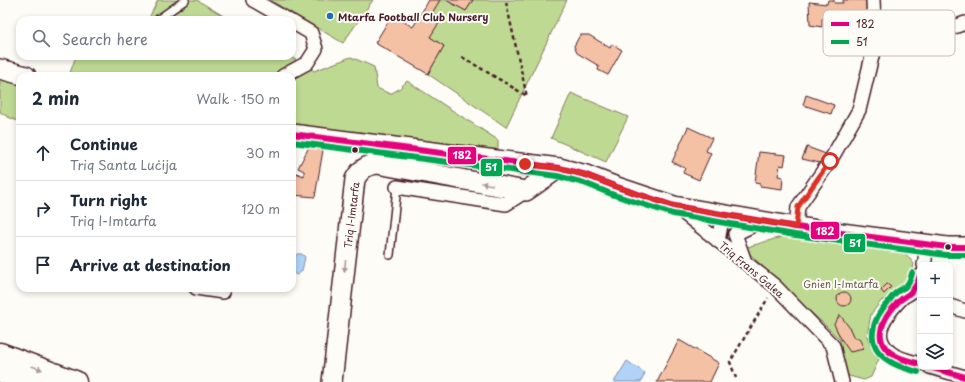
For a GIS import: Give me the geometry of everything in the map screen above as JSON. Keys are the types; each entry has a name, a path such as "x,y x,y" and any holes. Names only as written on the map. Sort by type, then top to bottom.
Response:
{"highway":[{"path":"0,354 75,382"},
{"path":"0,371 28,382"}],"street":[{"path":"254,0 281,16"},
{"path":"873,0 873,10"},
{"path":"290,72 307,63 316,48 311,33 296,24"},
{"path":"955,28 965,24"},
{"path":"796,227 798,207 830,161 859,110 872,56"},
{"path":"0,69 16,73"},
{"path":"296,135 559,168 586,175 674,206 796,227 947,247 965,247"},
{"name":"Triq l-Imtarfa","path":"332,382 355,179 358,173 370,165 377,164 526,191"},
{"path":"397,187 506,204 559,168"},
{"name":"Triq Frans Galea","path":"674,206 775,286 833,346 842,382"},
{"path":"718,241 724,214"},
{"path":"745,262 735,234 762,221"},
{"path":"925,262 926,244"},
{"path":"915,294 904,297 889,312 880,329 884,346 890,352 896,357 917,363"},
{"path":"953,307 965,311"},
{"path":"940,370 965,377"}],"lane":[{"path":"163,16 185,0"},
{"path":"390,255 397,187"}],"path":[{"path":"462,57 527,97 506,2"},
{"path":"736,378 730,362 775,286"}],"green space":[{"path":"158,0 197,0 223,16 150,16"},
{"name":"Mtarfa Football Club Nursery","path":"270,0 373,0 343,43"},
{"path":"440,0 446,0 466,11 473,0 567,0 506,127 428,74 444,46 430,37 441,18 432,13"},
{"path":"351,57 374,67 377,88 390,94 399,89 407,81 498,140 499,153 296,129 296,72 70,72 75,60 296,60 314,71"},
{"path":"0,79 16,83 16,120 0,112"},
{"path":"571,93 628,117 606,162 551,138"},
{"name":"Gnien l-Imtarfa","path":"788,235 902,249 914,264 909,286 891,301 882,300 871,314 867,336 870,346 879,359 871,377 864,380 845,375 840,340 744,248"}],"water":[{"path":"302,254 305,257 302,271 297,275 296,274 296,255"},
{"path":"627,361 645,373 641,382 614,382"}],"building":[{"path":"429,0 440,0 432,13 442,18 430,37 444,46 428,74 375,43 392,15 413,27"},
{"path":"446,0 473,0 466,11"},
{"path":"828,0 834,0 834,3 843,3 843,0 867,0 867,10 823,10 822,27 810,25 809,2 827,4"},
{"path":"580,35 589,35 610,48 612,44 622,50 608,75 598,70 599,66 577,53 574,46"},
{"path":"806,95 834,105 831,114 803,105"},
{"path":"688,127 712,138 706,151 711,153 699,180 683,173 685,168 672,162"},
{"path":"309,147 323,150 315,197 296,195 296,173 304,176 304,171 298,168"},
{"path":"807,147 826,154 820,163 802,159"},
{"path":"759,152 786,155 784,166 780,165 778,176 783,177 782,189 760,186 760,184 755,183"},
{"path":"887,284 891,287 884,294 881,290"},
{"path":"841,292 847,292 851,296 851,302 847,306 841,306 837,302 837,296"},
{"path":"840,315 849,327 854,338 859,338 864,349 850,352 841,339 834,324"},
{"path":"679,340 719,363 710,382 657,382"}],"transit line":[{"name":"182","path":"296,135 559,168 586,175 674,206 796,227 947,247 965,247"},
{"name":"51","path":"296,143 557,176 584,183 614,195 673,214 795,235 946,255 965,255"},
{"name":"51","path":"912,273 910,280 905,287 894,295 878,316 873,332 873,340 881,355 889,361 918,372"},
{"name":"182","path":"917,283 912,290 892,308 881,330 883,344 888,350 896,356 917,363"},
{"name":"182","path":"940,370 965,377"}],"place":[{"name":"Mtarfa Football Club Nursery","path":"330,16"}],"route":[{"path":"525,164 559,168 586,175 674,206 796,227 798,207 830,161"}]}
